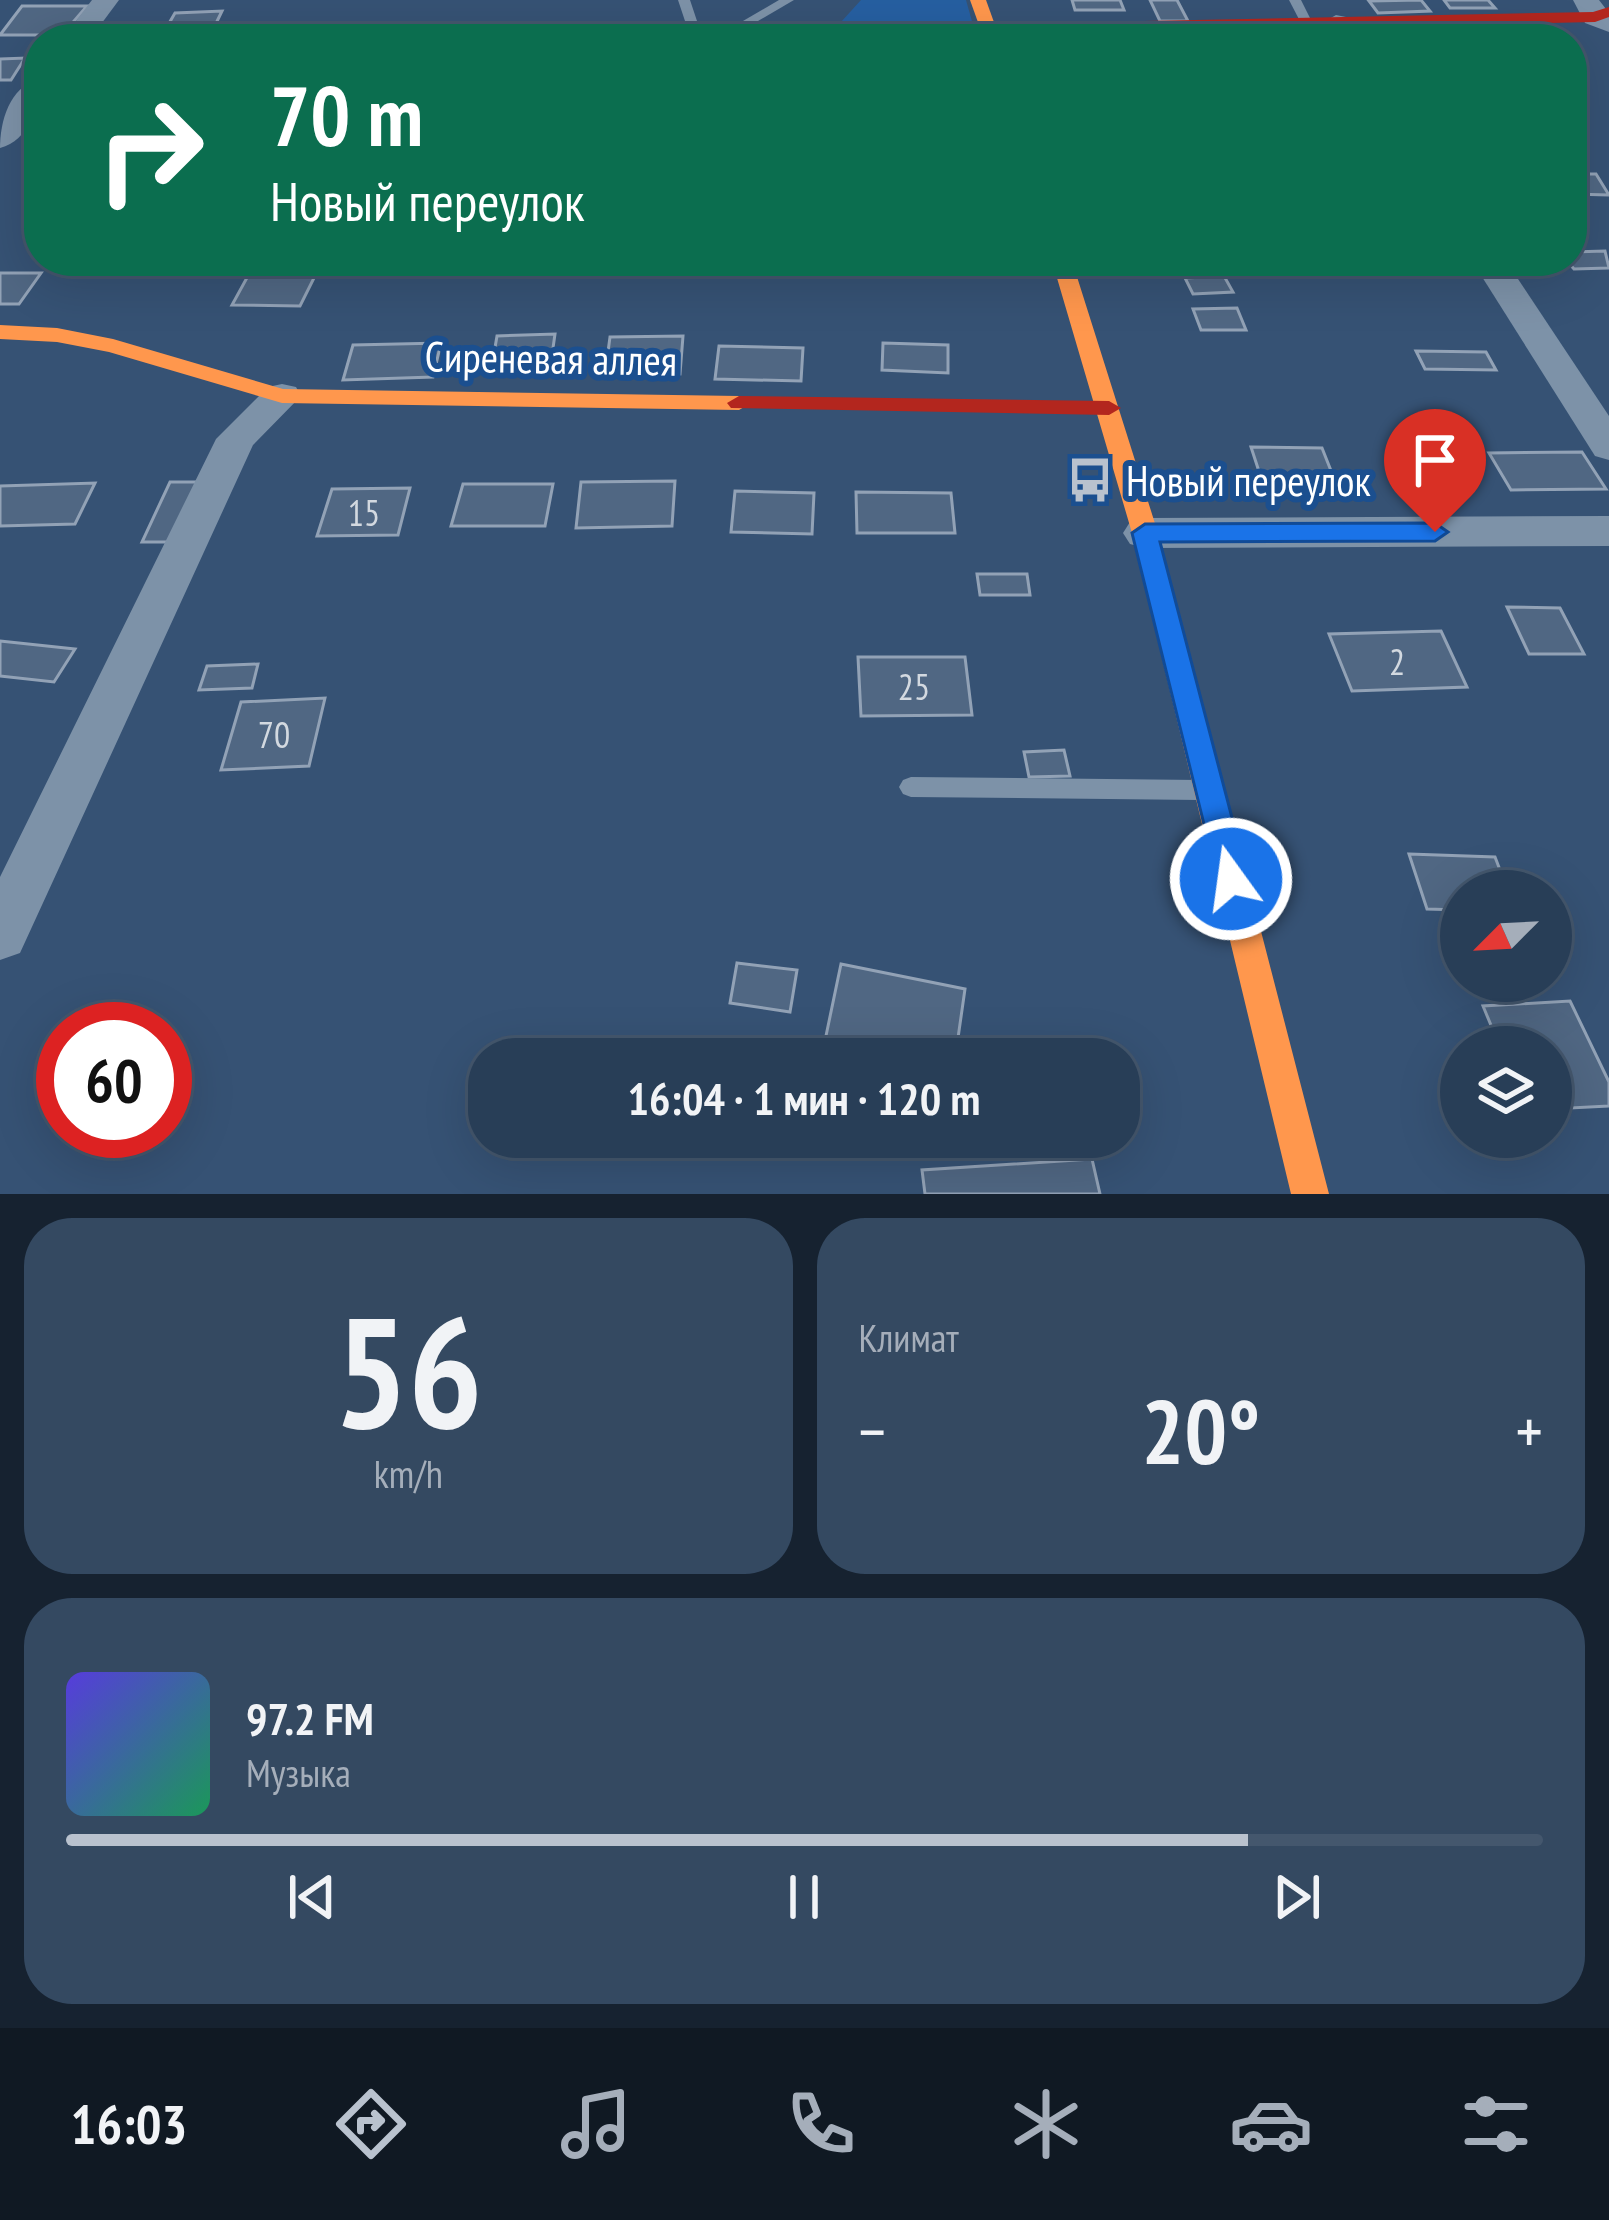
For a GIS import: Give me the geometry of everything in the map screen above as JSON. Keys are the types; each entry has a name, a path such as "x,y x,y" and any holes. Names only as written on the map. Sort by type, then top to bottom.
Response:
{"street":[{"path":"88,24 106,0"},
{"path":"1245,24 1600,13"},
{"path":"0,139 24,108"},
{"path":"1068,276 1145,533 1310,1194"},
{"path":"1499,276 1609,447"},
{"name":"Сиреневая аллея","path":"0,332 57,335 113,346 282,396 1109,408"},
{"path":"0,935 236,439 282,396"},
{"path":"1145,533 1609,531"}],"lane":[{"path":"745,24 788,0"},
{"path":"911,787 1209,790"}],"shaded area":[{"path":"861,0 966,0 973,24 837,24"}],"building":[{"path":"1072,0 1120,0 1124,10 1075,10"},
{"path":"1150,0 1177,0 1188,21 1160,21"},
{"path":"1421,0 1430,11 1378,13 1369,1"},
{"path":"1444,0 1488,0 1495,8 1450,8"},
{"path":"22,6 87,6 71,24 24,24 24,35 0,35"},
{"path":"222,11 216,24 169,24 175,13"},
{"path":"24,58 11,80 0,80 0,59"},
{"path":"1587,174 1596,174 1609,195 1587,194"},
{"path":"1605,251 1609,268 1587,269 1587,252"},
{"path":"0,273 39,276 19,304 0,304"},
{"path":"248,276 315,276 300,306 232,305"},
{"path":"1224,276 1233,292 1193,294 1185,278"},
{"path":"1237,308 1246,330 1201,330 1193,309"},
{"path":"555,334 550,369 491,371 497,336"},
{"path":"683,336 680,374 605,374 610,337"},
{"path":"441,343 433,377 343,380 353,345"},
{"path":"883,343 948,345 948,373 882,370"},
{"path":"719,346 803,348 801,381 715,379"},
{"path":"1416,351 1486,352 1496,370 1425,369"},
{"path":"1251,447 1322,448 1341,496 1267,496"},
{"path":"1582,452 1606,489 1511,490 1489,453"},
{"path":"1401,453 1448,454 1463,490 1415,488"},
{"path":"675,481 672,526 576,528 581,482"},
{"path":"170,482 197,482 171,542 142,542"},
{"path":"95,483 75,524 0,526 0,486"},
{"path":"463,484 553,484 545,526 451,526"},
{"path":"410,488 398,535 317,536 332,489"},
{"path":"735,491 814,493 812,534 731,532"},
{"path":"856,492 951,493 955,533 857,533"},
{"path":"977,574 1027,574 1030,595 980,595"},
{"path":"1507,607 1560,608 1584,654 1529,654"},
{"path":"1441,631 1467,687 1352,691 1329,634"},
{"path":"0,641 75,649 54,682 0,676"},
{"path":"858,657 965,657 972,715 861,716"},
{"path":"258,664 252,688 199,690 207,666"},
{"path":"325,698 309,766 221,770 241,702"},
{"path":"1064,750 1070,776 1029,777 1024,752"},
{"path":"1409,854 1495,857 1500,870 1440,870 1440,909 1427,909"},
{"path":"737,963 797,970 790,1012 730,1003"},
{"path":"841,964 965,989 958,1038 826,1038"},
{"path":"1570,1002 1609,1082 1609,1106 1572,1108 1572,1026 1491,1026 1483,1006"},
{"path":"1092,1159 1100,1194 925,1194 922,1170"}],"traffic: slow":[{"path":"978,0 987,24"},
{"path":"1067,276 1145,533 1310,1194"},
{"path":"0,332 57,335 113,346 282,396 739,403"}],"traffic: jam":[{"path":"1242,24 1595,17 1609,12"},
{"path":"739,403 1109,408"}],"place":[{"name":"Новый переулок","path":"1090,480"}],"route":[{"path":"1231,879 1145,533 1435,532"}]}
